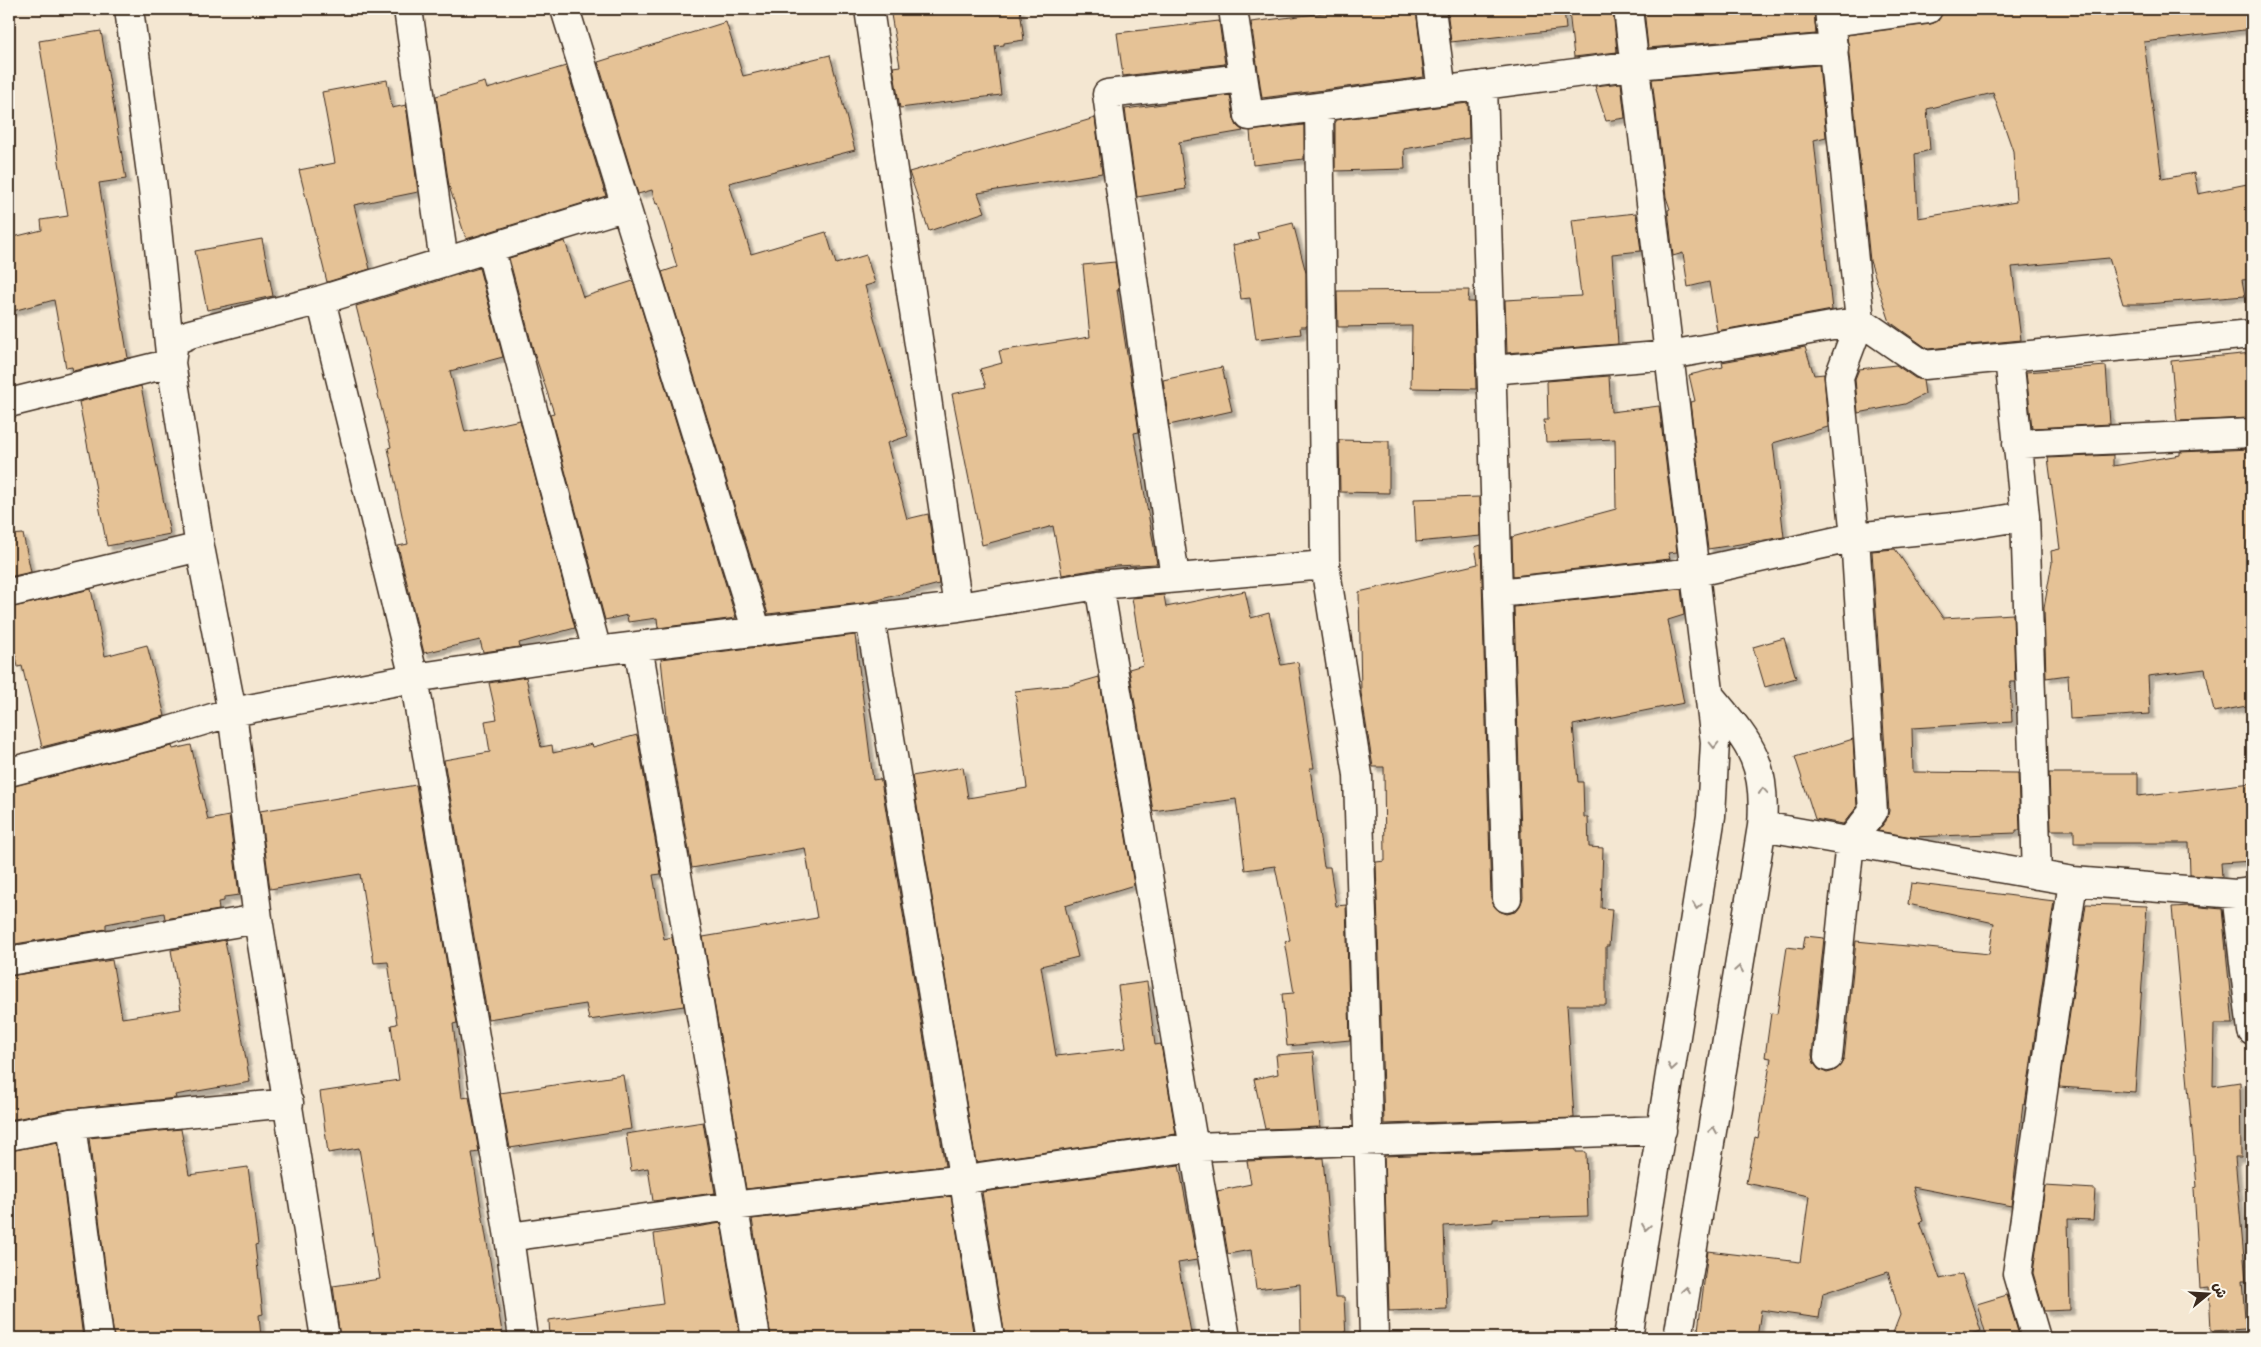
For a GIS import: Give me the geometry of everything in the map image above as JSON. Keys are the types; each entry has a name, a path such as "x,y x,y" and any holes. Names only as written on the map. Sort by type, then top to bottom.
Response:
{"street":[{"path":"129,9 153,190 171,363 200,547 232,712 258,919 289,1103 325,1338"},
{"path":"408,9 444,262"},
{"path":"565,9 757,632"},
{"path":"869,9 958,607"},
{"path":"1234,9 1249,116 1636,65 1834,48"},
{"path":"1431,9 1442,91"},
{"path":"1628,9 1715,742 1710,816 1628,1338"},
{"path":"1828,1057 1850,841 1872,812 1855,537 1839,376 1860,321 1834,48 1829,15 1928,9"},
{"path":"1175,578 1107,94 1243,78"},
{"path":"1483,85 1507,898"},
{"path":"1319,108 1325,565 1358,774 1374,1338"},
{"path":"171,363 174,341 190,334 321,300 626,206"},
{"path":"490,248 597,651"},
{"path":"321,300 414,678 509,1237 523,1338"},
{"path":"1491,370 1670,355 1860,321 1924,365 2252,334"},
{"path":"2009,357 2025,516 2037,875"},
{"path":"9,403 171,363"},
{"path":"2017,444 2252,433"},
{"path":"1498,593 1696,572 1855,537 1963,526 2025,516"},
{"path":"9,593 200,547"},
{"path":"9,772 169,731 232,712 414,678 597,651 958,607 1100,585 1325,565"},
{"path":"1100,585 1226,1338"},
{"path":"870,618 966,1179 990,1338"},
{"path":"638,646 756,1338"},
{"path":"1678,1338 1762,826 1764,797 1762,775 1747,741 1710,696"},
{"path":"1762,826 2073,881 2244,893 2252,1031"},
{"path":"2036,1338 2017,1274 2073,881"},
{"path":"9,961 258,919"},
{"path":"9,1136 71,1124 289,1103"},
{"path":"71,1124 99,1338"},
{"path":"509,1237 732,1206 966,1179 1194,1147 1367,1139 1662,1130"}],"building":[{"path":"890,9 1020,9 1024,40 995,46 1001,95 900,108 893,67 900,66"},
{"path":"1356,9 1416,9 1424,77 1262,98 1251,22"},
{"path":"1447,9 1564,9 1566,29 1451,42"},
{"path":"1613,9 1617,52 1574,57 1569,11"},
{"path":"1644,9 1814,9 1816,34 1648,48"},
{"path":"1943,9 2252,9 2252,29 2144,42 2162,179 2194,173 2198,194 2252,183 2252,279 2242,280 2245,296 2147,304 2123,304 2109,258 2012,267 2021,340 1928,349 1890,322 1870,261 1847,35 1931,24 1938,21","holes":["1993,93 2013,151 2016,202 1918,218 1915,154 1930,150 1927,109"]},
{"path":"1219,21 1225,64 1123,76 1117,33"},
{"path":"726,22 743,76 830,55 855,150 729,183 751,254 826,232 836,264 866,255 875,283 865,286 908,436 887,443 907,519 928,514 939,584 870,602 768,614 662,272 677,267 658,203 656,204 652,190 638,194 598,62"},
{"path":"101,31 126,179 99,183 128,358 73,371 72,367 66,368 54,300 9,312 9,238 42,230 41,220 68,216 39,41"},
{"path":"1819,65 1826,137 1814,140 1832,310 1717,331 1709,282 1688,287 1683,253 1673,256 1668,210 1670,209 1666,197 1652,79"},
{"path":"566,66 606,196 466,239 449,186 436,96 485,82 487,89"},
{"path":"387,80 392,108 406,105 418,192 354,205 370,269 327,282 299,170 335,163 322,92"},
{"path":"1621,83 1625,118 1606,121 1595,86"},
{"path":"1230,95 1234,119 1237,126 1243,131 1179,142 1186,189 1137,197 1125,109"},
{"path":"1468,103 1469,138 1404,149 1405,169 1335,171 1335,120"},
{"path":"1095,118 1102,173 978,193 985,212 929,231 909,172"},
{"path":"1304,125 1304,159 1253,165 1250,131"},
{"path":"1636,213 1641,251 1612,254 1618,344 1507,353 1505,300 1581,296 1572,220"},
{"path":"1293,223 1306,273 1306,327 1300,327 1301,334 1256,339 1250,298 1241,299 1233,245 1259,239 1257,232"},
{"path":"262,239 273,296 207,310 195,251"},
{"path":"565,241 583,297 633,281 736,618 658,628 657,618 628,622 627,615 605,620 550,414 554,413 533,349 509,258"},
{"path":"1115,262 1119,290 1117,290 1139,432 1134,433 1157,564 1116,566 1062,575 1053,526 982,545 952,394 986,387 980,369 1002,363 999,351 1090,337 1083,265"},
{"path":"479,268 503,357 450,371 465,432 520,420 575,628 519,643 520,647 483,652 480,640 424,653 398,546 408,544 388,448 391,447 356,306"},
{"path":"1469,290 1468,302 1474,302 1476,389 1411,388 1412,326 1338,327 1337,291"},
{"path":"1805,347 1814,375 1824,374 1828,427 1773,443 1784,537 1708,549 1690,402 1695,401 1689,375 1723,367 1722,362"},
{"path":"2252,353 2252,418 2177,421 2171,361"},
{"path":"1896,365 1915,378 1923,380 1925,394 1905,404 1858,413 1855,379 1859,369"},
{"path":"2106,366 2110,424 2032,428 2026,372"},
{"path":"1222,367 1232,411 1169,425 1163,380"},
{"path":"1609,376 1611,412 1659,406 1677,552 1668,553 1670,559 1513,576 1512,537 1616,509 1615,439 1546,442 1544,420 1548,420 1547,381"},
{"path":"141,386 170,534 107,546 79,402"},
{"path":"1339,440 1389,441 1389,493 1340,492"},
{"path":"2252,449 2252,705 2214,712 2205,669 2148,676 2150,714 2070,719 2068,675 2046,678 2044,608 2052,563 2051,551 2060,549 2048,458 2113,455 2113,466 2180,455 2180,452"},
{"path":"1480,497 1481,536 1416,542 1414,499"},
{"path":"23,534 31,572 9,577 9,535"},
{"path":"1481,545 1491,898 1494,906 1499,911 1507,914 1515,912 1523,898 1514,607 1681,589 1684,615 1668,620 1684,703 1573,725 1578,782 1583,782 1584,817 1588,817 1589,847 1603,848 1601,908 1612,909 1609,946 1606,946 1606,1005 1567,1005 1574,1118 1384,1124 1376,862 1385,861 1384,767 1373,767 1361,693 1359,592 1478,564 1475,547"},
{"path":"1895,549 1943,618 2013,614 2015,682 2010,682 2012,722 1912,728 1913,772 2018,773 2020,830 2016,830 2016,833 1912,837 1878,831 1886,821 1889,811 1872,551"},
{"path":"91,589 105,656 147,645 165,716 42,747 22,666 18,667 9,623 9,608"},
{"path":"1245,591 1251,618 1269,613 1281,665 1298,662 1314,768 1310,768 1324,867 1330,867 1336,906 1346,905 1350,1040 1287,1046 1282,994 1294,993 1285,941 1290,940 1275,866 1245,870 1236,799 1153,811 1129,669 1143,665 1132,598 1164,595 1166,607"},
{"path":"855,635 873,780 880,779 881,781 945,1166 746,1189 703,937 817,918 805,848 692,868 668,727 661,659"},
{"path":"1784,638 1796,678 1765,687 1753,647"},
{"path":"526,677 541,747 552,745 553,753 592,744 593,747 637,735 661,874 653,875 664,939 672,937 684,1006 589,1020 586,1004 488,1019 444,760 490,752 485,721 497,719 489,683"},
{"path":"1099,677 1134,885 1065,906 1078,957 1041,966 1056,1056 1126,1048 1118,986 1147,982 1155,1045 1161,1044 1176,1134 976,1162 912,776 963,767 968,798 1027,788 1015,691 1071,685"},
{"path":"1853,739 1857,807 1843,824 1815,819 1795,757"},
{"path":"191,745 208,820 229,816 239,895 224,897 224,901 218,902 219,910 165,919 164,913 106,924 106,929 9,945 9,787 172,746 173,749"},
{"path":"2049,773 2138,773 2138,796 2252,783 2252,861 2221,863 2222,877 2190,875 2189,843 2074,843 2074,830 2051,830"},
{"path":"416,785 457,1023 453,1024 462,1098 469,1097 479,1152 472,1153 503,1338 340,1338 333,1286 380,1279 359,1148 328,1153 320,1092 399,1080 391,1025 397,1024 388,962 374,963 360,874 270,889 260,811"},
{"path":"1911,883 2054,901 2025,1105 2023,1104 2011,1206 1913,1187 1923,1221 1920,1222 1940,1279 1962,1274 1981,1331 1954,1338 1891,1338 1900,1315 1888,1272 1823,1293 1819,1318 1761,1310 1757,1338 1697,1338 1708,1251 1800,1262 1809,1196 1746,1183 1755,1137 1758,1138 1771,1058 1765,1057 1771,1013 1777,1014 1787,947 1803,949 1805,936 1824,938 1812,1055 1818,1069 1827,1073 1834,1071 1844,1059 1856,941 1989,954 1994,923 1908,904"},
{"path":"2086,904 2147,906 2135,1092 2059,1087"},
{"path":"2190,906 2222,909 2233,1024 2214,1024 2213,1086 2240,1082 2241,1157 2235,1157 2246,1281 2242,1281 2246,1329 2211,1331 2209,1287 2200,1288 2194,1188 2197,1187 2172,907"},
{"path":"225,940 250,1082 175,1095 176,1098 69,1109 9,1120 9,976 112,960 122,1018 181,1009 171,950"},
{"path":"1313,1052 1320,1127 1265,1129 1254,1079 1278,1074 1276,1055"},
{"path":"623,1075 631,1129 510,1148 500,1093"},
{"path":"703,1122 715,1193 653,1201 648,1168 631,1171 626,1134"},
{"path":"181,1129 189,1175 248,1167 258,1244 255,1245 263,1314 259,1315 261,1338 114,1338 89,1138"},
{"path":"58,1142 83,1338 9,1338 9,1151"},
{"path":"1576,1149 1576,1152 1586,1152 1588,1216 1493,1219 1493,1222 1444,1226 1447,1309 1389,1311 1384,1156"},
{"path":"1323,1158 1335,1297 1344,1297 1346,1338 1301,1338 1300,1284 1256,1289 1251,1250 1228,1254 1217,1191 1251,1184 1247,1161"},
{"path":"1179,1165 1197,1260 1178,1263 1192,1338 1005,1338 982,1192"},
{"path":"2045,1186 2095,1189 2093,1220 2068,1219 2070,1310 2044,1311 2033,1273"},
{"path":"951,1196 974,1338 771,1338 752,1219"},
{"path":"721,1223 740,1338 550,1338 549,1320 663,1304 654,1234"},
{"path":"2007,1295 2019,1335 2007,1338 1987,1338 1977,1304"}]}
